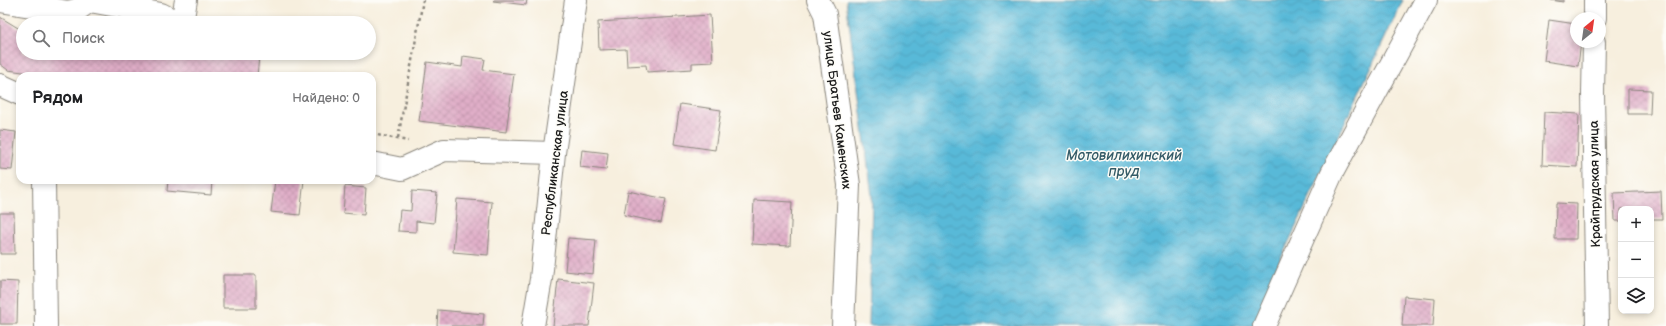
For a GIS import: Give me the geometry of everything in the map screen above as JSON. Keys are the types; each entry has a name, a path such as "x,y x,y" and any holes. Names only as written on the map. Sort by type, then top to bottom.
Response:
{"street":[{"path":"183,16 186,0"},
{"name":"Республиканская улица","path":"533,326 541,279 554,153 576,0"},
{"path":"1264,326 1332,173 1426,0"},
{"path":"1594,12 1595,0"},
{"path":"0,1 68,12 78,10 90,1 161,14 165,16"},
{"name":"улица Братьев Каменских","path":"818,5 849,186 843,326"},
{"name":"Крайпрудская улица","path":"1594,48 1593,93 1598,326"},
{"path":"0,85 16,92"},
{"path":"376,164 402,169 444,150 554,153"},
{"path":"44,184 46,326"}],"path":[{"path":"398,138 423,0"}],"water":[{"name":"Мотовилихинский пруд","path":"846,0 1403,0 1276,269 1255,326 869,326 872,196"}],"building":[{"path":"527,0 526,5 493,1"},
{"path":"1551,0 1563,0 1563,2"},
{"path":"710,15 713,62 692,63 692,69 647,72 646,65 627,66 626,49 599,50 598,22"},
{"path":"0,17 16,27 16,60 259,60 257,72 23,72 8,70 0,64"},
{"path":"1549,20 1570,23 1570,48 1580,48 1578,66 1544,61"},
{"path":"463,56 485,59 483,70 514,74 506,132 419,121 427,62 462,67"},
{"path":"1628,89 1651,90 1650,114 1628,114"},
{"path":"680,104 721,110 715,150 674,144"},
{"path":"1544,112 1579,114 1577,167 1542,165"},
{"path":"0,130 16,132 12,170 0,169"},
{"path":"582,150 608,153 606,170 580,167"},
{"path":"168,184 212,184 211,195 167,191"},
{"path":"274,184 304,184 300,215 271,212"},
{"path":"345,186 366,188 364,215 343,213"},
{"path":"412,191 437,193 434,223 416,221 416,232 398,231 400,210 411,211"},
{"path":"628,191 666,199 661,223 624,215"},
{"path":"1661,191 1662,219 1654,219 1654,206 1618,206 1618,221 1615,221 1614,193"},
{"path":"457,199 492,202 488,255 453,252"},
{"path":"754,200 792,202 790,246 752,244"},
{"path":"1556,203 1577,204 1576,239 1555,239"},
{"path":"0,213 14,213 15,254 0,254"},
{"path":"568,238 596,240 593,274 565,271"},
{"path":"223,275 256,275 256,308 223,308"},
{"path":"558,279 594,283 589,326 553,326"},
{"path":"0,281 18,282 17,324 0,324"},
{"path":"1404,296 1435,299 1433,326 1402,326"},
{"path":"438,310 484,314 483,326 437,326"}]}
